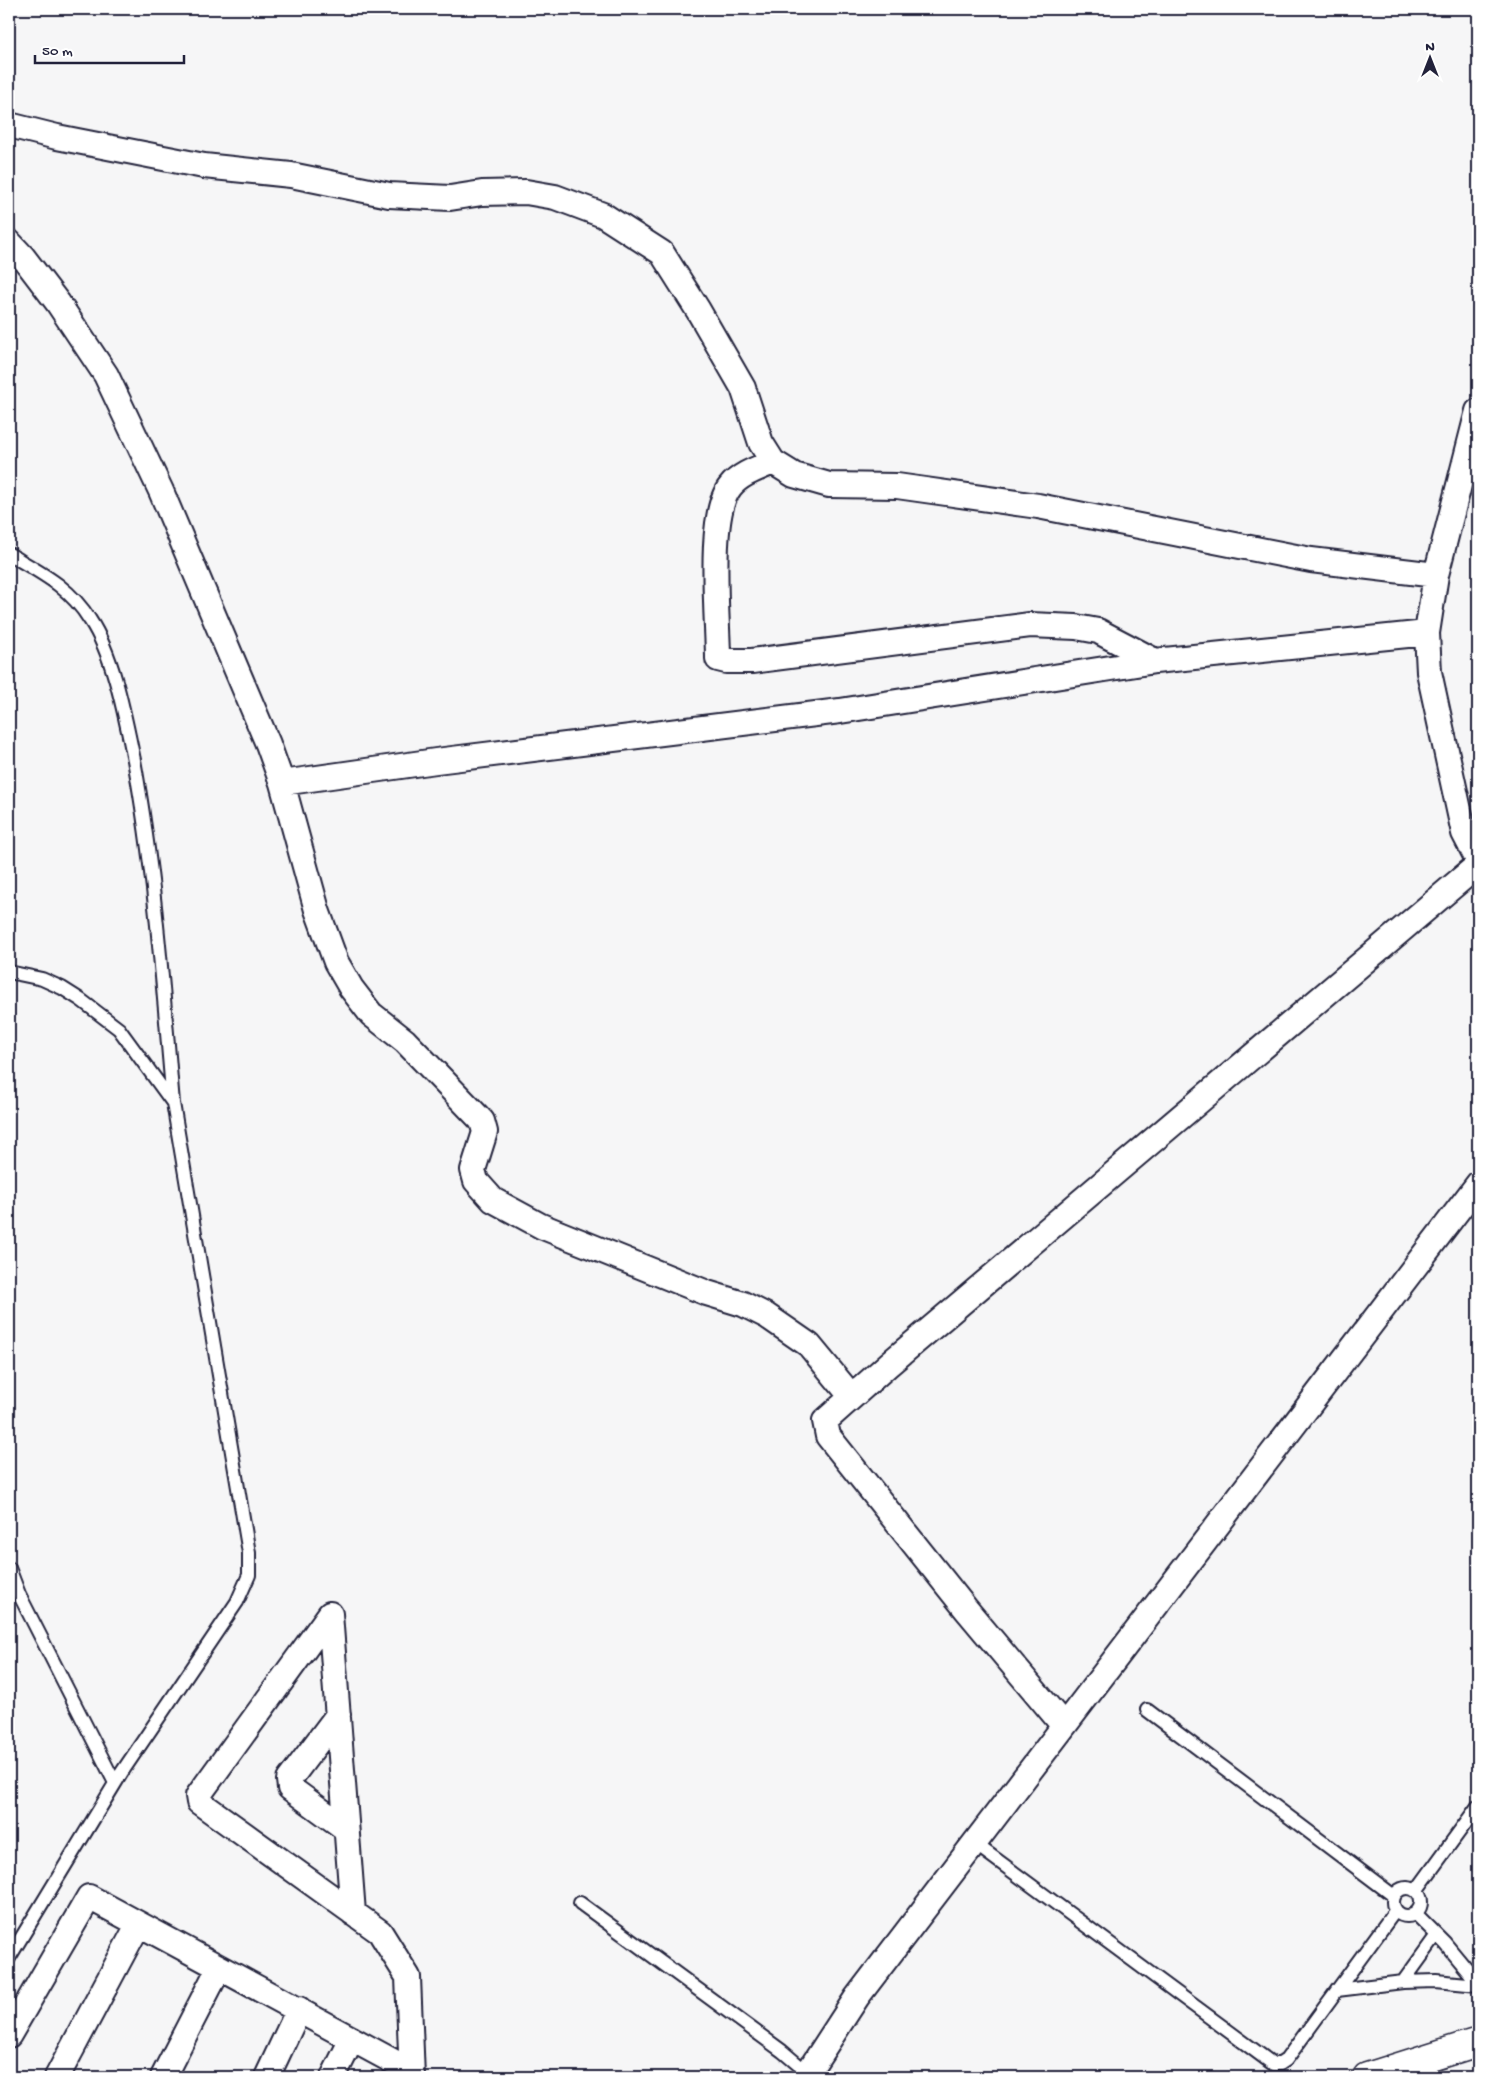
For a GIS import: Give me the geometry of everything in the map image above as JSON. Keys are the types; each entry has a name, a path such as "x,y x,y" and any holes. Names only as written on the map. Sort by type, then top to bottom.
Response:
{"street":[{"path":"9,125 57,137 204,166 291,176 389,195 450,198 482,193 526,192 555,197 603,216 662,253 740,381 762,443 773,462 794,475 829,485 897,486 1038,506 1312,560 1436,575"},
{"path":"9,242 58,303 106,374 223,634 268,744 282,783 317,910 336,962 351,988 371,1014 404,1041 482,1121 485,1132 474,1170 476,1181 493,1200 541,1226 742,1304 767,1316 809,1346 852,1397"},
{"path":"1478,411 1436,575 1428,633 1429,672 1462,823 1464,832 1478,860"},
{"path":"773,462 743,476 730,487 720,508 716,551 718,659 726,661 752,661 1030,625 1076,626 1098,631 1155,661"},
{"path":"282,783 436,761 840,711 1155,661 1428,633"},
{"path":"1064,1726 966,1609 828,1436 825,1420 1478,865"},
{"path":"806,2075 857,1997 1478,1184"},
{"path":"352,1913 330,1614 198,1796 199,1802 352,1913 380,1932 408,1977 412,2074"},
{"path":"338,1715 289,1780 290,1788 346,1829"},
{"path":"9,2035 89,1897 352,2039 412,2074"},
{"path":"57,2077 138,1925"},
{"path":"163,2077 219,1968"},
{"path":"267,2077 299,2010"},
{"path":"333,2077 352,2039"},
{"path":"1367,2077 1478,2042"}],"lane":[{"path":"9,554 58,582 91,620 114,674 130,740 152,868 173,1103 249,1553 249,1575 237,1602 115,1783 9,1958"},
{"path":"9,972 42,979 62,988 119,1029 173,1103"},
{"path":"9,1568 19,1594 115,1783"},
{"path":"1147,1710 1394,1896"},
{"path":"1416,1892 1478,1806"},
{"path":"974,1843 1273,2064 1280,2064 1286,2060 1395,1911"},
{"path":"1406,1888 1416,1892 1421,1901 1420,1908 1416,1914 1408,1917 1401,1916 1395,1911 1393,1904 1394,1896 1406,1888"},
{"path":"580,1903 782,2051 806,2075"},
{"path":"1416,1914 1437,1935 1478,1984"},
{"path":"1403,1982 1437,1935"},
{"path":"1337,1990 1403,1982 1436,1981 1478,1984"}]}
